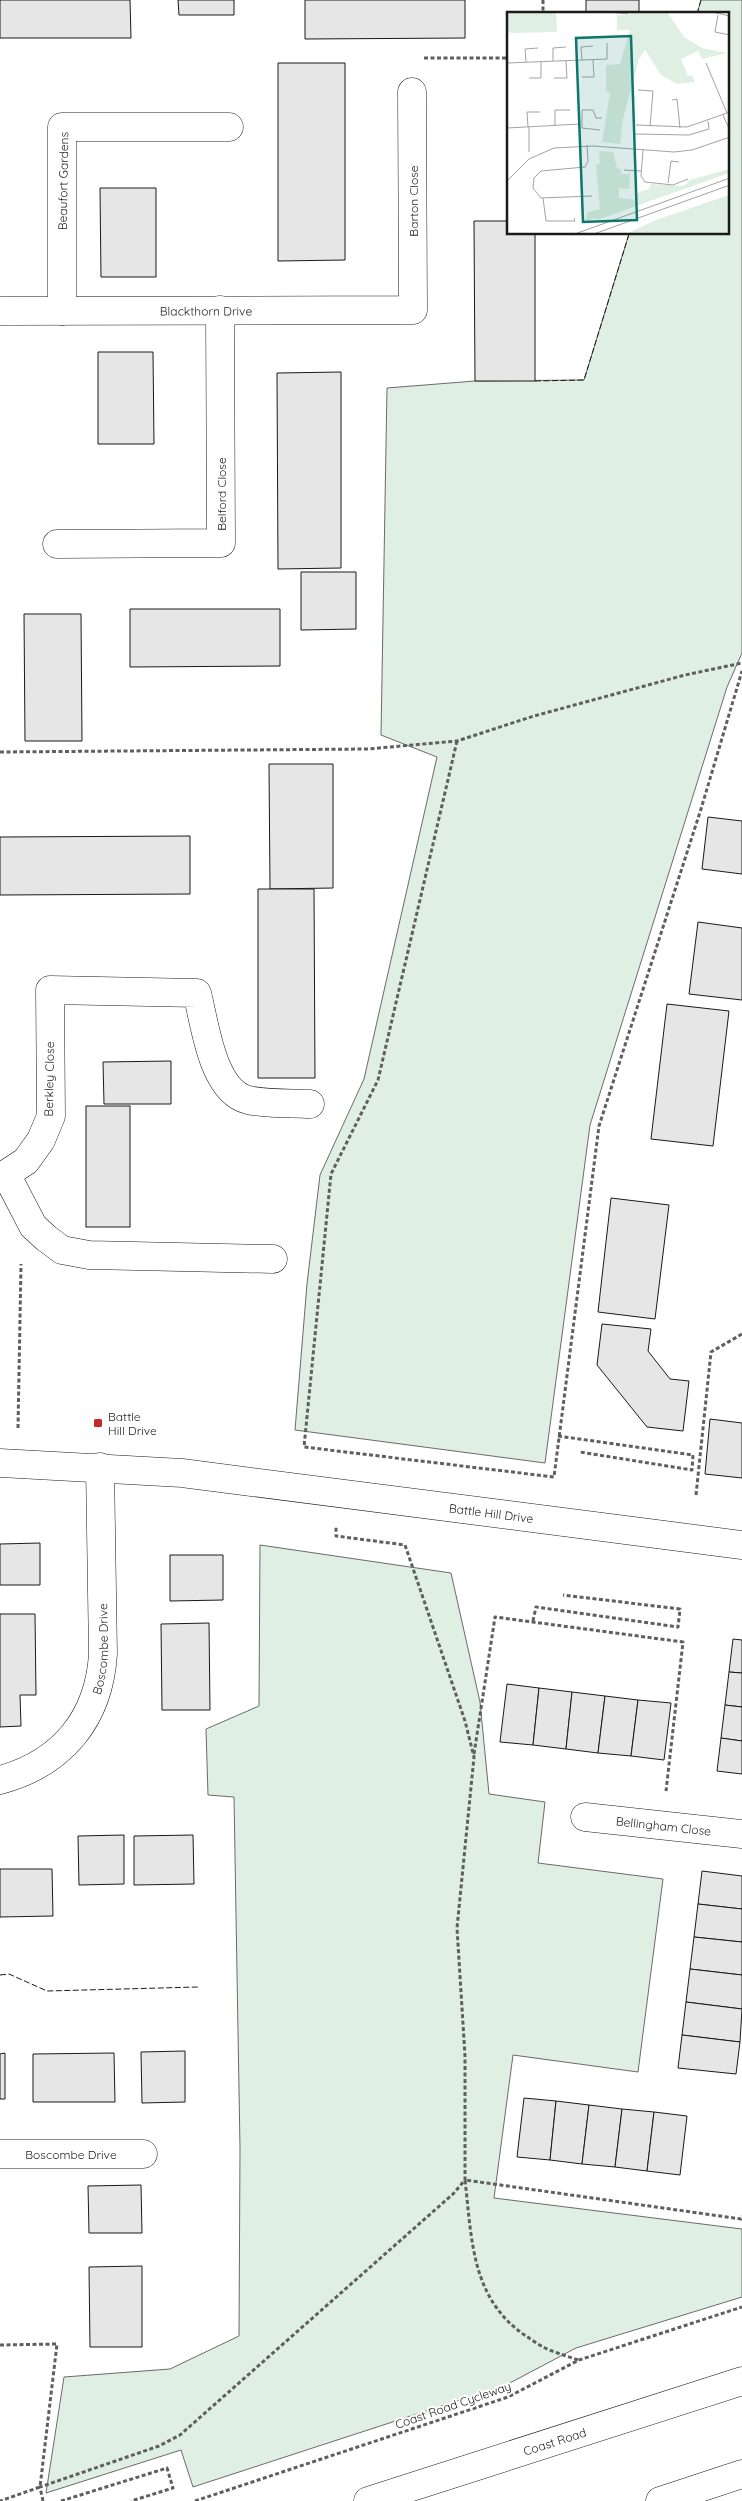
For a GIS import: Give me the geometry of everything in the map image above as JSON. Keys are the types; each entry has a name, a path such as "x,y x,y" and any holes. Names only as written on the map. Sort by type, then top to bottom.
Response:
{"main road":[{"name":"Barton Close","path":"412,92 413,310"},
{"name":"Beaufort Gardens","path":"62,311 62,127 230,127"},
{"name":"Belford Close","path":"57,544 221,544 220,310"},
{"name":"Blackthorn Drive","path":"0,311 413,310"},
{"name":"Berkley Close","path":"273,1259 88,1255 62,1250 33,1226 3,1175 26,1161 41,1140 50,1116 50,990 197,993 214,1060 222,1079 232,1092 248,1100 310,1104"},
{"name":"Battle Hill Drive","path":"8,1464 100,1467 182,1473 742,1545"},
{"name":"Boscombe Drive","path":"0,1780 30,1770 54,1755 75,1734 92,1709 102,1678 100,1467"},
{"name":"Bellingham Close","path":"584,1816 742,1834"},
{"name":"Boscombe Drive","path":"0,2154 143,2154"},
{"name":"Coast Road","path":"368,2501 742,2381"},
{"path":"660,2501 742,2474"}],"path":[{"path":"412,92 412,58 507,58"},
{"path":"0,752 368,749 456,741 534,716 685,675 742,663"},
{"path":"456,741 378,1080 331,1174 304,1448 554,1477 599,1126 701,809 742,671"},
{"path":"8,1464 21,1246 33,1226"},
{"path":"696,1495 711,1352 742,1334"},
{"path":"558,1436 693,1455 692,1470 580,1452"},
{"path":"336,1492 336,1536 405,1545 465,1721 474,1757"},
{"path":"534,1621 536,1607 678,1627 680,1609 563,1595"},
{"path":"579,2360 544,2348 515,2328 498,2312 486,2292 474,2253 465,2180 465,2056 457,1928 474,1757 495,1617 683,1642 662,1825"},
{"path":"465,2180 742,2219 742,2216"},
{"path":"0,2501 159,2446 180,2435 453,2194 465,2180"},
{"name":"Coast Road Cycleway","path":"195,2501 508,2397 579,2360 742,2307"},
{"path":"0,2345 57,2344 40,2487 43,2501"},
{"path":"61,2501 167,2468 173,2488 131,2501"}],"green space":[{"path":"701,0 742,0 742,653 727,687 590,1125 545,1463 295,1430 307,1284 320,1175 364,1079 437,757 381,735 387,388 475,381 584,380 629,235 730,235 730,12 698,12"},
{"path":"260,1545 451,1573 480,1702 489,1794 545,1802 538,1863 663,1879 638,2072 513,2055 494,2198 742,2229 742,2297 576,2348 506,2385 193,2487 181,2450 46,2493 64,2377 170,2369 239,2336 240,2148 234,1797 208,1795 206,1729 259,1706"}],"building":[{"path":"0,0 130,0 131,38 0,38"},
{"path":"178,0 234,0 234,15 179,15"},
{"path":"305,0 465,0 465,38 305,39"},
{"path":"586,0 639,0 639,12 586,12"},
{"path":"278,63 345,63 345,260 278,261"},
{"path":"100,188 156,188 156,277 101,277"},
{"path":"474,221 507,221 507,235 535,235 535,381 475,381"},
{"path":"98,352 153,352 154,444 98,444"},
{"path":"341,372 341,568 278,569 277,373"},
{"path":"301,572 356,572 356,629 301,630"},
{"path":"130,609 280,609 280,666 130,667"},
{"path":"24,614 81,614 82,741 25,741"},
{"path":"269,764 333,764 333,888 270,889"},
{"path":"708,817 742,821 742,874 702,869"},
{"path":"190,836 190,894 0,895 0,837"},
{"path":"258,889 314,889 315,1078 258,1078"},
{"path":"698,922 742,928 742,1000 689,994"},
{"path":"667,1004 729,1011 713,1146 651,1139"},
{"path":"171,1061 171,1104 104,1104 103,1062"},
{"path":"86,1106 130,1106 130,1227 86,1227"},
{"path":"611,1198 669,1205 655,1319 598,1312"},
{"path":"602,1324 651,1329 648,1351 670,1379 689,1381 683,1431 647,1427 597,1365"},
{"path":"710,1419 742,1423 742,1478 705,1474"},
{"path":"40,1543 40,1585 0,1585 0,1544"},
{"path":"170,1555 223,1555 223,1600 170,1601"},
{"path":"0,1614 35,1614 36,1695 20,1695 21,1726 0,1727"},
{"path":"209,1623 210,1710 162,1710 161,1624"},
{"path":"733,1639 742,1640 742,1673 729,1672"},
{"path":"729,1672 742,1673 742,1707 725,1705"},
{"path":"507,1684 539,1688 533,1745 500,1742"},
{"path":"539,1688 572,1692 566,1749 533,1745"},
{"path":"572,1692 605,1696 598,1753 566,1749"},
{"path":"605,1696 638,1700 631,1756 598,1753"},
{"path":"638,1700 671,1703 664,1760 631,1756"},
{"path":"725,1705 742,1707 742,1741 721,1738"},
{"path":"721,1738 742,1741 742,1774 717,1771"},
{"path":"124,1835 124,1884 79,1885 78,1836"},
{"path":"193,1835 194,1884 134,1885 134,1836"},
{"path":"0,1869 52,1869 53,1916 0,1917"},
{"path":"702,1871 742,1876 742,1909 698,1904"},
{"path":"698,1904 742,1909 742,1942 694,1937"},
{"path":"694,1937 742,1942 742,1975 690,1969"},
{"path":"690,1969 742,1975 742,2009 686,2002"},
{"path":"686,2002 742,2009 740,2042 682,2035"},
{"path":"682,2035 740,2042 736,2074 678,2068"},
{"path":"185,2051 185,2102 142,2103 141,2052"},
{"path":"5,2053 5,2099 0,2099 0,2054"},
{"path":"114,2053 115,2102 33,2102 33,2054"},
{"path":"524,2098 556,2101 550,2160 517,2157"},
{"path":"556,2101 589,2105 582,2164 550,2160"},
{"path":"589,2105 622,2109 615,2167 582,2164"},
{"path":"622,2109 654,2112 647,2171 615,2167"},
{"path":"654,2112 687,2116 680,2175 647,2171"},
{"path":"141,2185 142,2233 89,2233 88,2186"},
{"path":"142,2266 142,2347 90,2347 89,2267"}],"fence":[{"path":"698,12 701,0"},
{"path":"535,381 584,380 629,235"},
{"path":"0,1975 9,1974 47,1991 198,1987"}],"place":[{"name":"Battle Hill Drive","path":"98,1423"}]}
